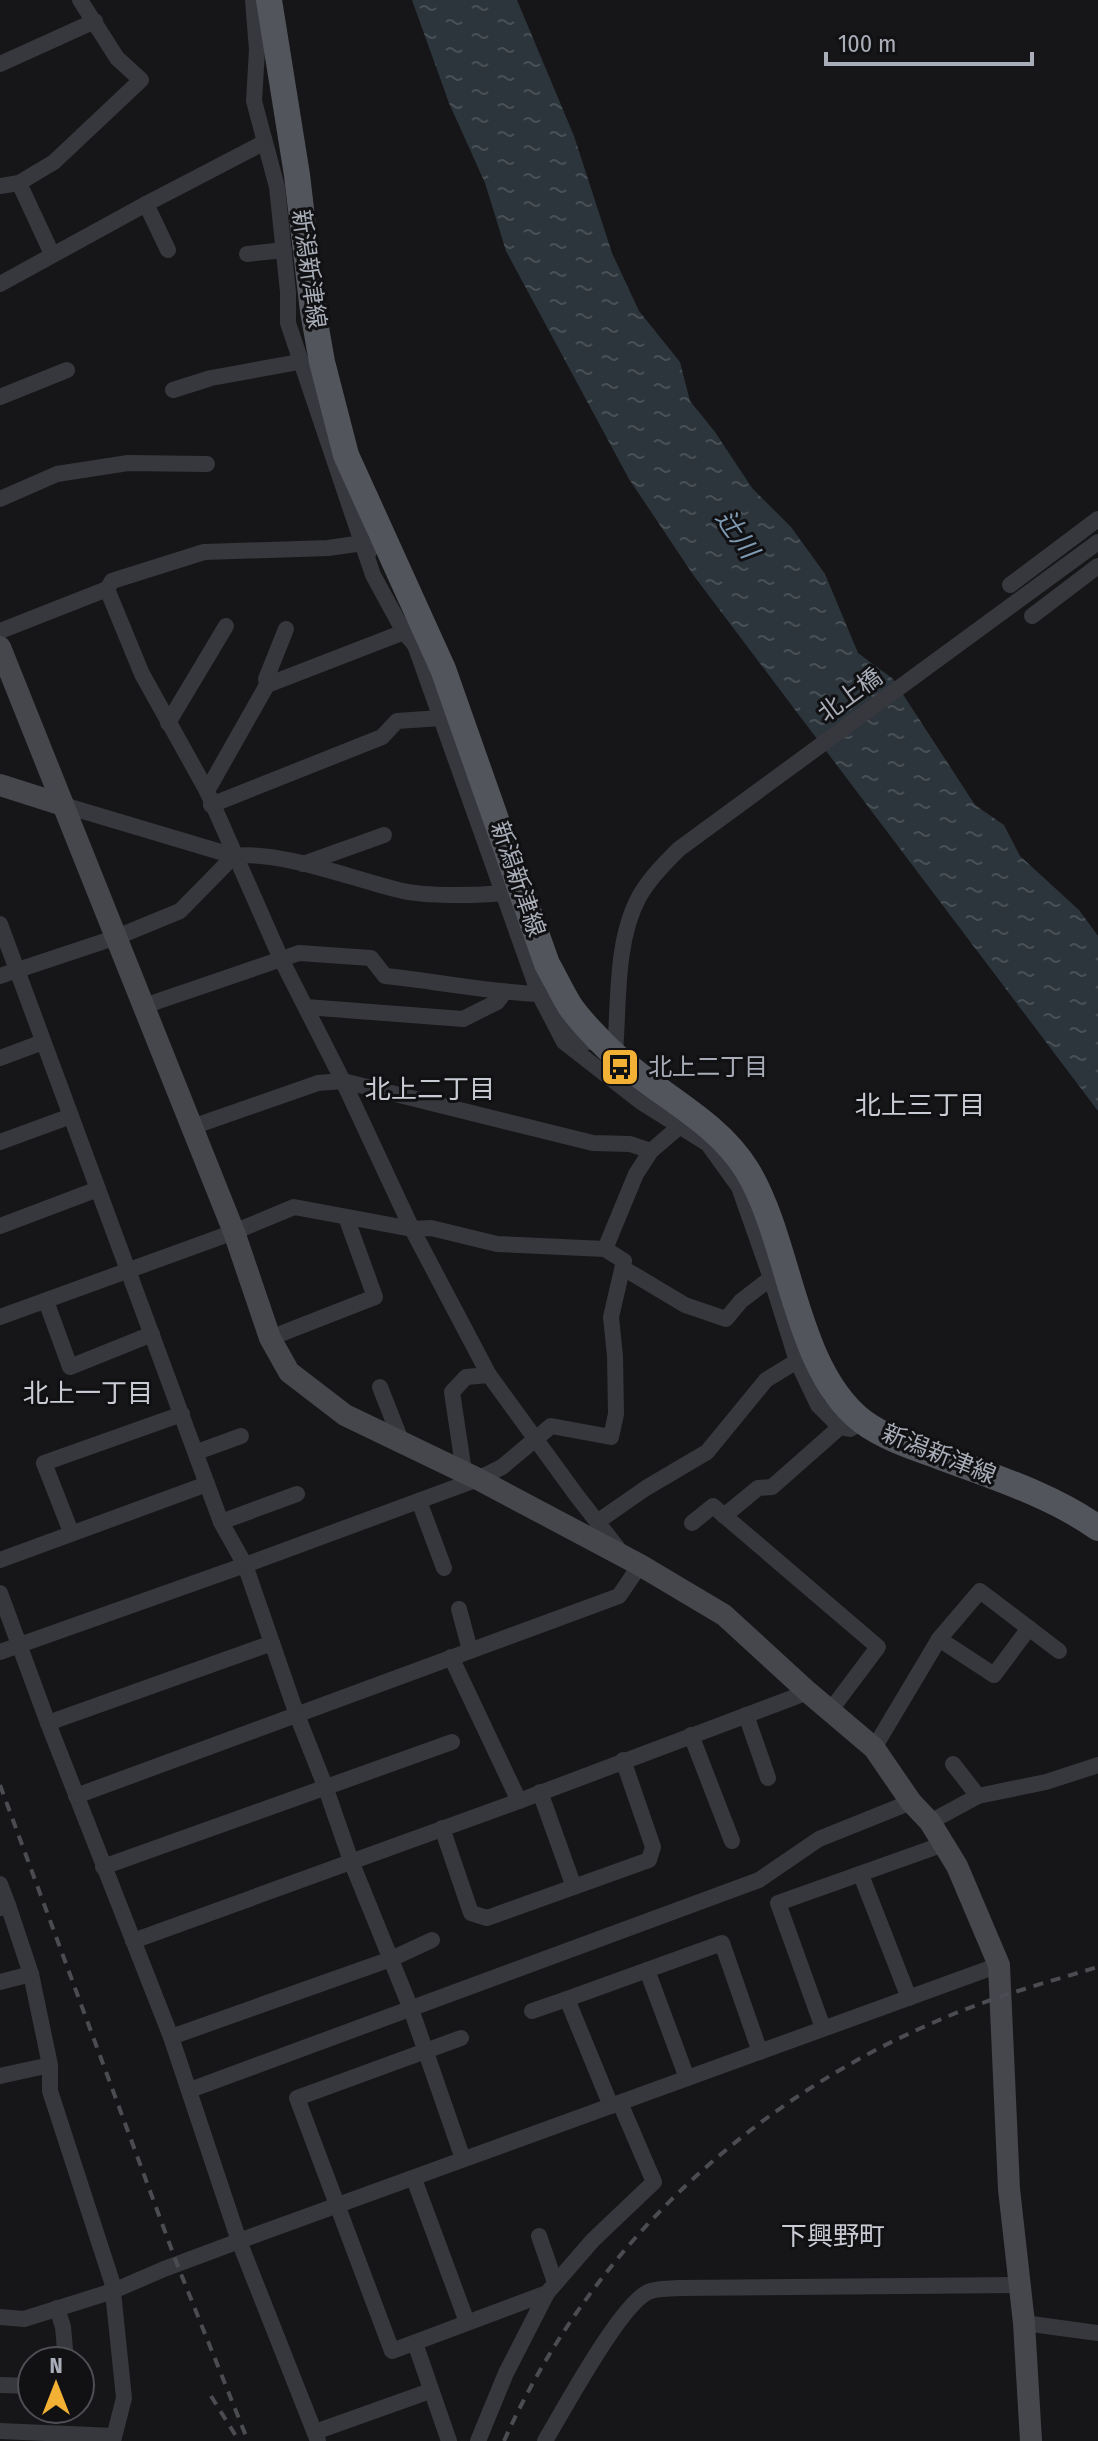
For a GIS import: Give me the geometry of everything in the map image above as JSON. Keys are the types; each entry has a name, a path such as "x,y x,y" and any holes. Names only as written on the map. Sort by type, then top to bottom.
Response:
{"main road":[{"name":"新潟新津線","path":"269,0 322,362 346,455 378,527 412,623 443,669 547,964 572,1009 618,1057 727,1144 747,1171 764,1208 812,1347 829,1383 844,1404 851,1424 1042,1496 1073,1510 1098,1528"}],"street":[{"path":"0,186 19,183 54,162 141,80 117,58 80,0"},
{"path":"253,0 257,50 254,101 277,187 288,323 373,575 412,623"},
{"path":"0,64 95,21"},
{"path":"0,284 263,143"},
{"path":"19,183 52,254"},
{"path":"146,204 168,250"},
{"path":"247,254 284,250"},
{"path":"173,390 211,378 299,362"},
{"path":"0,397 67,370"},
{"path":"0,499 57,474 128,463 207,464"},
{"path":"1010,585 1098,519"},
{"name":"北上橋","path":"618,1057 625,933 638,899 652,877 679,849 1098,542"},
{"path":"363,543 405,605 412,623 415,645 437,701 501,893 539,994 564,1042 641,1102 708,1144 739,1187 797,1361 818,1405 851,1424 772,1487 758,1488 724,1516"},
{"path":"0,631 107,589 112,581 204,552 328,548 363,543"},
{"path":"1032,616 1098,566"},
{"path":"107,589 142,674 209,798 281,959 343,1081 412,1229 489,1375 597,1522 633,1562"},
{"path":"267,685 412,623"},
{"path":"168,723 226,626"},
{"path":"209,798 267,685 266,679 286,629"},
{"path":"0,647 234,1232 270,1338 289,1372 345,1415 471,1476 633,1562 724,1615 874,1748 911,1802 930,1822 957,1866 999,1965 1009,2189 1024,2323 1031,2441"},
{"path":"209,798 382,737 397,721 441,718"},
{"path":"0,785 234,856 246,854 302,864 407,892 501,893"},
{"path":"302,864 384,835"},
{"path":"0,976 117,937 180,911 234,856"},
{"path":"0,924 221,1522 245,1565 297,1715 351,1861 411,2009 463,2159"},
{"path":"144,1006 299,953 371,958 385,976 445,982 504,993 539,994 581,1039 618,1057 680,1126"},
{"path":"306,1007 463,1019 497,1002 504,993"},
{"path":"0,1058 43,1042"},
{"path":"192,1127 318,1083 343,1081 593,1143 630,1144 651,1151"},
{"path":"0,1142 71,1116"},
{"path":"605,1249 636,1174 651,1151 680,1126"},
{"path":"0,1226 98,1189"},
{"path":"0,1317 294,1207 412,1229 431,1228 497,1244 605,1249 624,1261 611,1317 616,1414 611,1437 551,1426 502,1467 471,1476 419,1501 0,1652"},
{"path":"270,1338 375,1297 346,1217"},
{"path":"623,1268 685,1305 726,1319 741,1301 771,1278"},
{"path":"46,1301 70,1367 152,1334"},
{"path":"597,1522 707,1452 766,1380 797,1361"},
{"path":"471,1476 452,1392 466,1377 489,1375"},
{"path":"380,1387 402,1443"},
{"path":"71,1532 44,1463 182,1414"},
{"path":"197,1452 241,1436"},
{"path":"0,1560 207,1484"},
{"path":"221,1522 297,1494"},
{"path":"419,1501 444,1568"},
{"path":"692,1523 713,1506 878,1647 830,1711"},
{"path":"76,1796 619,1596 633,1562"},
{"path":"874,1748 939,1639 980,1591 1059,1651"},
{"path":"0,1593 171,2037 239,2241 316,2437 430,2391"},
{"path":"459,1609 470,1650"},
{"path":"939,1639 994,1675 1029,1628"},
{"path":"48,1723 272,1643"},
{"path":"451,1657 519,1801"},
{"path":"133,1941 808,1692"},
{"path":"746,1715 768,1778"},
{"path":"691,1735 732,1841"},
{"path":"103,1867 452,1742"},
{"path":"442,1828 471,1913 487,1918 649,1860 653,1847 623,1760"},
{"path":"953,1764 978,1796"},
{"path":"930,1822 978,1796 1046,1782 1098,1765"},
{"path":"540,1792 574,1887"},
{"path":"190,2090 759,1880 819,1839 911,1802"},
{"path":"823,2028 778,1903 944,1844"},
{"path":"861,1875 909,1998"},
{"path":"0,1884 4,1906 31,1974 50,2065 50,2091 112,2282 124,2398 114,2439 0,2431"},
{"path":"171,2037 391,1959 432,1940"},
{"path":"532,2011 722,1943 760,2052"},
{"path":"0,2317 24,2319 113,2291 239,2241 999,1965"},
{"path":"647,1970 687,2078"},
{"path":"0,1982 31,1974"},
{"path":"478,2441 506,2373 551,2288 593,2240 654,2182 567,1999"},
{"path":"461,2038 297,2098 392,2351 551,2288"},
{"path":"0,2076 50,2065"},
{"path":"414,2179 467,2322"},
{"path":"539,2236 551,2288"},
{"path":"545,2441 594,2358 632,2307 648,2292 679,2288 1019,2285"},
{"path":"57,2308 65,2345"},
{"path":"1024,2323 1098,2333"},
{"path":"415,2343 449,2441"}],"water":[{"name":"辻川","path":"412,0 517,0 574,136 612,253 639,311 680,362 690,401 752,488 791,527 825,574 858,653 893,679 975,805 1004,825 1020,856 1079,910 1098,936 1098,1111 694,576 629,479 506,251 485,183 449,103"}],"railway":[{"path":"0,1785 177,2264 248,2441"},
{"path":"504,2441 539,2372 581,2307 628,2246 681,2190 739,2139 801,2094 867,2055 937,2021 997,1998 1098,1967"},
{"path":"211,2396 239,2441"}],"place":[{"name":"北上二丁目","path":"620,1067"}],"district":[{"name":"北上二丁目","path":"430,1089"},
{"name":"北上三丁目","path":"920,1105"},
{"name":"北上一丁目","path":"88,1393"},
{"name":"下興野町","path":"833,2236"}]}
